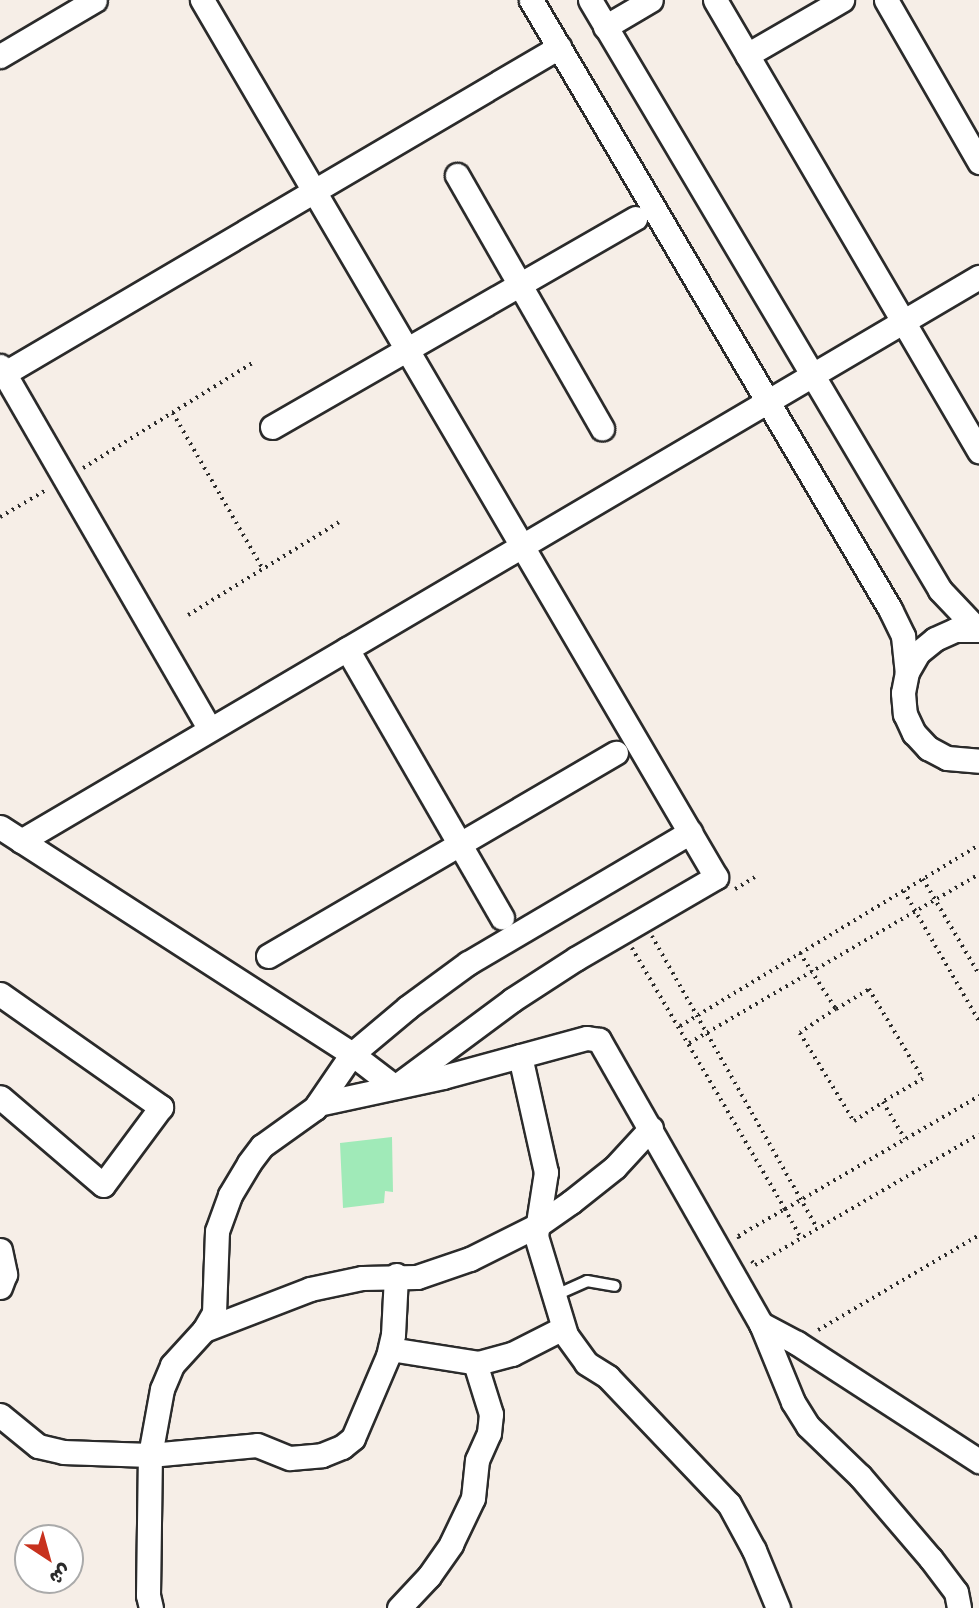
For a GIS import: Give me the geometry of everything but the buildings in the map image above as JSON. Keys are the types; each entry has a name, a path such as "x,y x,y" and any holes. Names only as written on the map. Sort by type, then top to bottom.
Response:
{"street":[{"path":"0,56 95,0"},
{"path":"202,0 716,877 642,919 512,1000 395,1087"},
{"path":"531,0 890,609 903,636 907,672 903,693 905,714 914,733 928,748 947,758 975,764"},
{"path":"590,0 940,590 978,629"},
{"path":"605,27 651,0"},
{"path":"715,0 979,451"},
{"path":"747,55 842,0"},
{"path":"886,0 979,162"},
{"path":"210,729 66,478 1,371 559,47"},
{"path":"457,175 602,428"},
{"path":"272,427 635,218"},
{"path":"21,841 979,277"},
{"path":"907,672 918,653 935,639 955,630 978,629"},
{"path":"347,649 502,918"},
{"path":"268,956 616,752"},
{"path":"0,827 352,1054 395,1087"},
{"path":"150,1608 150,1455 166,1377 172,1365 204,1330 214,1312 217,1231 230,1195 262,1146 318,1104 352,1054 468,963 690,832"},
{"path":"0,1097 103,1185 161,1107 4,1004"},
{"path":"318,1104 587,1038 598,1040 651,1128 761,1324 788,1392 808,1426 860,1476 931,1559 956,1592 959,1608"},
{"path":"520,1056 546,1172 537,1236 543,1262 556,1295 563,1328 586,1363 608,1377 729,1504 749,1539 778,1608"},
{"path":"204,1330 310,1289 362,1278 396,1275 417,1277 470,1259 538,1225 615,1167 651,1128"},
{"path":"0,1250 5,1274 0,1287"},
{"path":"0,1415 32,1442 49,1450 150,1455 257,1445 280,1456 306,1458 342,1447 356,1432 390,1349 396,1275"},
{"path":"761,1324 797,1343 979,1461"},
{"path":"390,1349 475,1363 504,1358 563,1328"},
{"path":"399,1608 429,1576 451,1544 473,1498 477,1460 489,1433 491,1414 475,1363"}],"lane":[{"path":"556,1295 587,1281 615,1286"}],"path":[{"path":"0,517 254,362"},
{"path":"173,413 263,569"},
{"path":"188,615 339,522"},
{"path":"680,1026 979,845"},
{"path":"689,1043 979,874"},
{"path":"923,879 979,974"},
{"path":"904,891 979,1021"},
{"path":"642,919 818,1228"},
{"path":"622,932 680,1026 801,1238"},
{"path":"800,953 836,1009"},
{"path":"869,989 923,1079 883,1102 854,1121 800,1033 869,989"},
{"path":"743,1246 738,1237 979,1096"},
{"path":"883,1102 905,1139"},
{"path":"749,1255 755,1265 979,1134"},
{"path":"797,1343 979,1235"}],"green space":[{"path":"392,1137 393,1192 385,1191 384,1203 343,1208 340,1143"}]}
